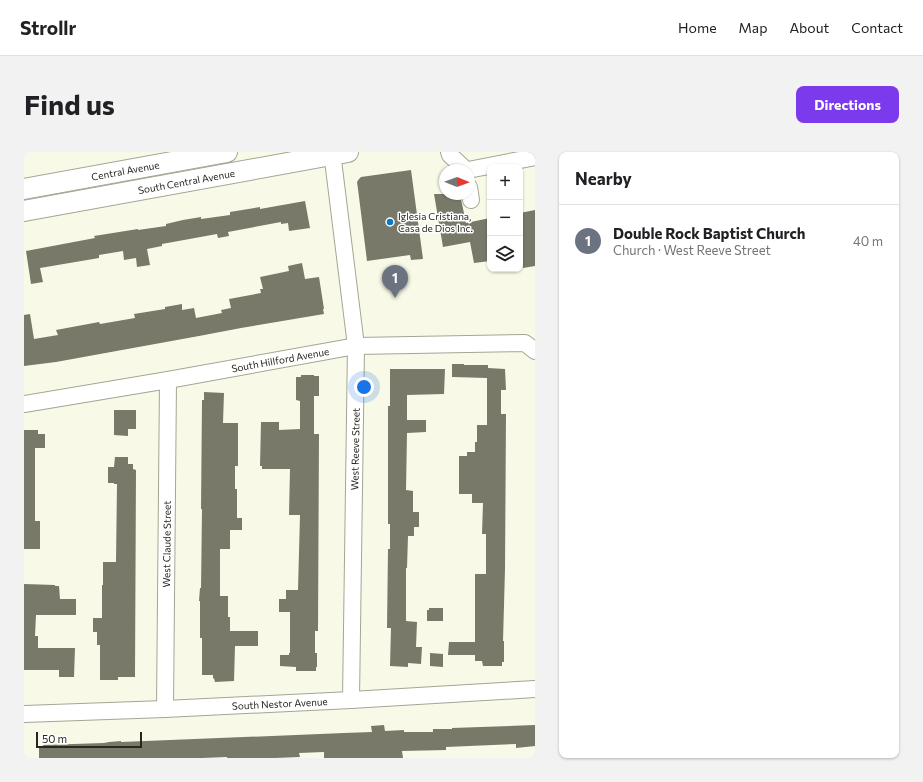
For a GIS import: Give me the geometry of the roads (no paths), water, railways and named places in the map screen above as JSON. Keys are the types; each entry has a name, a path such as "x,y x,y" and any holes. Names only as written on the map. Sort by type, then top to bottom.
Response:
{"main road":[{"name":"Central Avenue","path":"24,189 227,152"},
{"name":"South Central Avenue","path":"24,211 337,153"}],"street":[{"path":"449,152 450,155 460,164"},
{"name":"West Reeve Street","path":"337,153 356,346 351,700"},
{"path":"475,167 506,157 535,157"},
{"name":"South Hillford Avenue","path":"24,404 356,346 525,342 535,351"},
{"name":"West Claude Street","path":"165,709 168,380"},
{"name":"South Nestor Avenue","path":"24,714 351,700 535,689"}],"place":[{"name":"Iglesia Cristiana, Casa de Dios Inc.","path":"390,222"},
{"name":"Double Rock Baptist Church","path":"395,298"}]}
